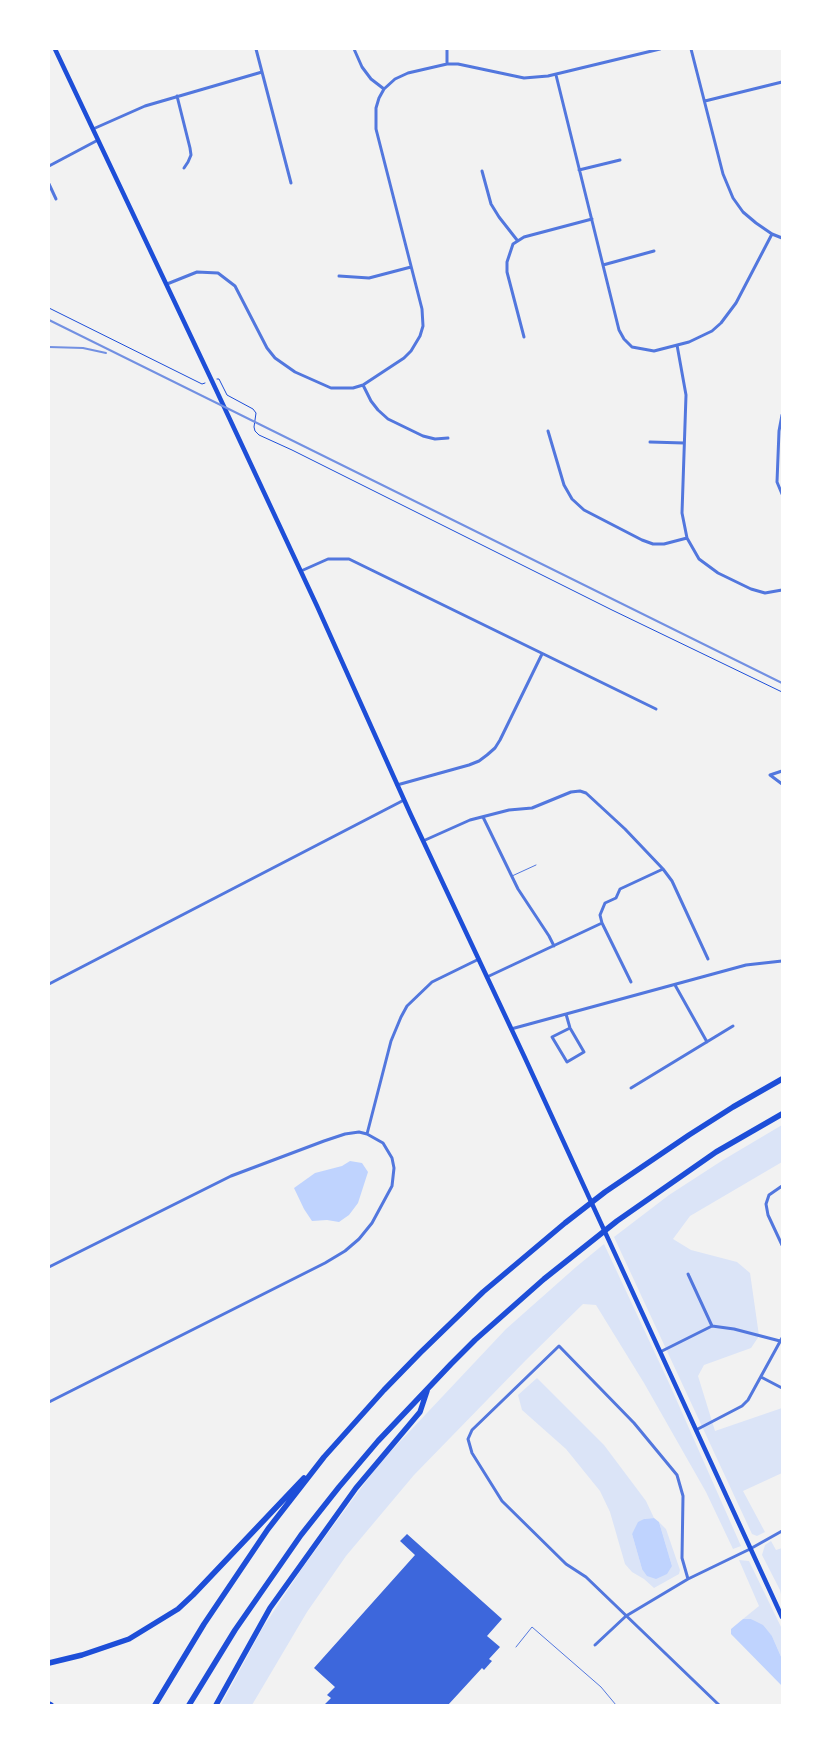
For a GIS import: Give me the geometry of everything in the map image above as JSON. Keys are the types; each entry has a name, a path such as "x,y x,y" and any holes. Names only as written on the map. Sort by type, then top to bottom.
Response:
{"highway":[{"path":"49,1663 82,1655 129,1639 178,1609 322,1460 384,1390 457,1316 558,1229 646,1164 733,1107 782,1079"},
{"path":"189,1705 231,1636 301,1535 378,1441 475,1340 591,1241 631,1211 716,1152 782,1114"},
{"path":"216,1705 270,1608 356,1488 420,1412 428,1388"},
{"path":"155,1705 200,1629 243,1564 322,1460"}],"main road":[{"path":"55,49 301,571 397,785 782,1617"}],"street":[{"path":"256,49 291,183"},
{"path":"354,49 362,67 371,79 384,90"},
{"path":"446,49 447,64"},
{"path":"167,284 196,272 218,273 235,286 266,348 275,358 295,372 331,388 353,388 363,385 404,358 411,351 420,336 423,317 376,129 376,108 384,90 395,80 408,73 447,64 458,64 524,78 556,75 660,49"},
{"path":"692,49 722,174 733,198 743,212 772,234 782,238"},
{"path":"93,129 145,106 262,72"},
{"path":"556,75 619,330 624,339 632,346 651,351 677,345 701,337 721,323 736,303 772,234"},
{"path":"705,101 782,82"},
{"path":"177,96 191,155 184,168"},
{"path":"49,166 98,140"},
{"path":"579,170 620,160"},
{"path":"482,171 492,204 499,217 517,240"},
{"path":"49,184 56,199"},
{"path":"524,337 507,272 510,252 517,240 592,219"},
{"path":"603,265 654,251"},
{"path":"339,276 369,278 411,267"},
{"path":"677,345 686,395 682,513 687,538 699,559 718,574 751,590 774,593 782,590"},
{"path":"363,385 371,401 388,419 423,436 435,439 448,438"},
{"path":"782,415 777,457 778,486 782,494"},
{"path":"548,431 564,485 572,499 584,510 634,537 653,544 664,544 687,538"},
{"path":"650,442 684,443"},
{"path":"301,571 328,559 349,559 656,710"},
{"path":"397,785 469,765 479,761 495,748 542,654"},
{"path":"782,771 770,775 782,784"},
{"path":"423,841 470,820 509,810 532,808 571,792 580,791 592,798 663,868 674,883 708,959"},
{"path":"49,984 404,800"},
{"path":"483,817 511,877 554,946"},
{"path":"631,982 602,923 600,915 605,904 616,898 620,889 663,868"},
{"path":"487,977 602,923"},
{"path":"367,1134 391,1040 407,1006 432,982 479,959"},
{"path":"511,1029 746,964 782,961"},
{"path":"674,985 707,1042"},
{"path":"566,1014 570,1028 584,1052 567,1062 552,1037 570,1028"},
{"path":"631,1088 733,1026"},
{"path":"49,1267 231,1176 324,1140 359,1132 367,1134 377,1139 388,1150 394,1168 392,1186 372,1223 360,1239 345,1251 325,1263 49,1402"},
{"path":"782,1186 769,1195 766,1204 768,1215 782,1242"},
{"path":"688,1274 712,1326"},
{"path":"659,1352 712,1326 781,1340 748,1400 742,1406 696,1430"},
{"path":"688,1579 682,1558 683,1496 677,1475 634,1423 559,1346 472,1430 468,1439 472,1453 502,1501 566,1564 586,1576 719,1705"},
{"path":"761,1377 782,1388"},
{"path":"595,1646 626,1616 688,1579 782,1531"}],"lane":[{"path":"511,877 536,865"},
{"path":"516,1647 532,1627 601,1687 616,1705"}],"path":[{"path":"49,308 202,384 206,383"},
{"path":"216,379 219,379 227,395 253,409 257,416 254,427 259,435 782,692"}],"shaded area":[{"path":"782,1125 782,1162 690,1216 673,1239 691,1250 737,1262 750,1273 759,1336 751,1348 704,1365 698,1376 715,1431 782,1408 782,1473 743,1491 765,1532 757,1536 752,1534 614,1237 669,1195"},
{"path":"604,1244 669,1383 741,1546 733,1549 706,1492 644,1383 596,1305 583,1304 414,1475 346,1556 307,1612 252,1705 221,1705 262,1629 303,1567 378,1465 506,1329"},
{"path":"537,1378 604,1445 646,1501 654,1518 644,1519 632,1534 642,1569 672,1566 659,1522 666,1529 680,1570 679,1574 654,1588 632,1572 625,1564 610,1512 600,1491 566,1449 522,1410 518,1395"},
{"path":"771,1541 776,1550 782,1548 782,1599 780,1590 762,1555 765,1545"},
{"path":"739,1560 749,1561 782,1629 782,1659 772,1636 751,1619 743,1619 759,1606"}],"water":[{"path":"350,1161 362,1163 368,1172 358,1203 349,1215 339,1222 327,1220 312,1221 294,1188 315,1173 342,1166"},
{"path":"654,1518 659,1522 672,1566 667,1574 656,1579 647,1576 642,1569 632,1534 638,1522"},
{"path":"743,1619 751,1619 763,1625 772,1636 782,1659 782,1686 731,1634 731,1629"}],"building":[{"path":"407,1534 502,1619 487,1636 500,1647 489,1659 492,1661 484,1670 482,1668 448,1705 324,1705 331,1698 327,1695 335,1687 314,1668 415,1555 400,1541"}],"railway":[{"path":"49,320 782,683"},
{"path":"49,347 83,348 106,353"}]}
